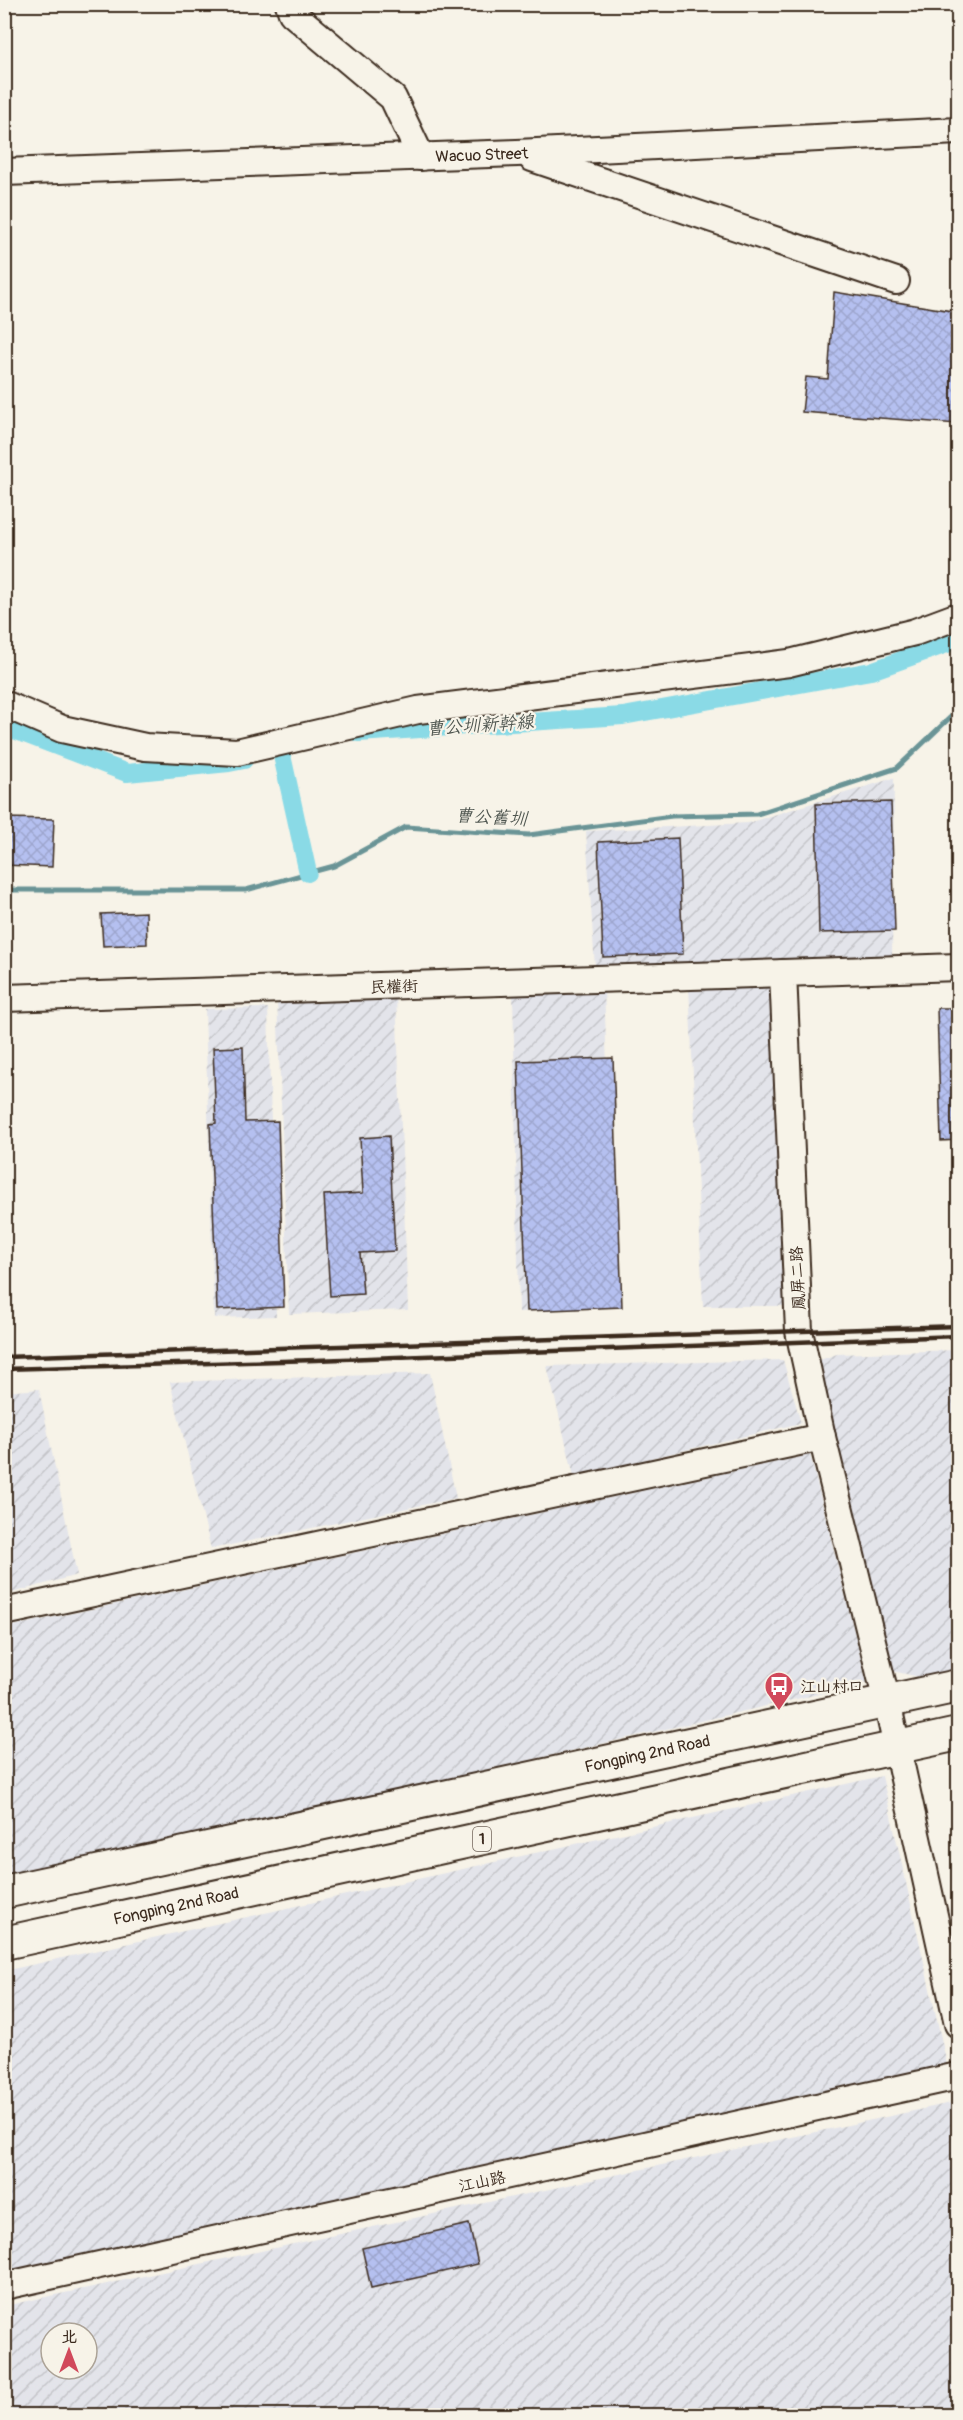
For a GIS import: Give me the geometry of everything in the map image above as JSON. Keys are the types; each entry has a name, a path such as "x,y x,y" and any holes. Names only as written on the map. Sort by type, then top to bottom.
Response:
{"main road":[{"name":"Fongping 2nd Road","path":"4,1892 958,1686"},
{"name":"Fongping 2nd Road","path":"4,1943 958,1734"},
{"path":"338,1820 348,1868"}],"street":[{"path":"289,4 292,13 393,98 421,157"},
{"name":"Wacuo Street","path":"4,172 518,153 958,131"},
{"path":"518,153 896,281"},
{"path":"4,704 62,729 145,747 237,752 417,710 789,663 915,632 958,616"},
{"path":"783,973 958,967"},
{"name":"民權街","path":"4,998 783,973"},
{"name":"鳳屏二路","path":"783,973 800,1331 822,1437 887,1702 958,2024"},
{"path":"4,1612 822,1437"},
{"name":"江山路","path":"4,2286 958,2076"}],"shaded area":[{"path":"894,778 892,957 595,968 586,831 748,823"},
{"path":"765,984 780,997 791,1306 703,1306 689,985"},
{"path":"604,988 616,1307 519,1312 513,991"},
{"path":"396,994 408,1310 289,1314 277,998"},
{"path":"268,1008 276,1316 214,1318 205,1009"},
{"path":"958,1350 958,1672 928,1679 884,1669 817,1361 837,1354"},
{"path":"783,1360 801,1423 574,1476 547,1366"},
{"path":"430,1373 456,1498 211,1549 170,1382"},
{"path":"39,1389 77,1575 5,1595 5,1392"},
{"path":"810,1455 867,1683 5,1880 4,1628"},
{"path":"882,1776 948,2069 5,2274 4,1971"},
{"path":"951,2103 958,2134 958,2410 933,2415 14,2415 5,2369 4,2306"}],"building":[{"path":"834,292 958,312 958,424 802,412 806,377 828,379"},
{"path":"891,802 895,931 819,933 816,804"},
{"path":"4,818 54,819 52,867 4,865"},
{"path":"678,838 683,954 603,957 598,842"},
{"path":"146,912 147,944 103,946 101,914"},
{"path":"937,1008 958,1008 958,1140 941,1141"},
{"path":"243,1047 245,1122 278,1121 284,1307 217,1310 210,1124 216,1123 213,1048"},
{"path":"613,1058 622,1307 527,1311 518,1061"},
{"path":"389,1136 395,1251 360,1253 363,1294 330,1296 324,1195 363,1193 360,1138"},
{"path":"469,2224 478,2264 371,2288 362,2248"}],"waterway":[{"name":"曹公圳新幹線","path":"358,733 623,716 871,671 958,640"},
{"name":"曹公舊圳","path":"4,890 246,890 334,866 406,827 529,835 672,816 757,814 897,768 958,710"},
{"name":"曹公圳新幹線","path":"4,726 127,773 244,760"},
{"path":"281,751 308,873"}],"railway":[{"path":"4,1357 958,1326"},
{"path":"4,1369 958,1336"}],"place":[{"name":"江山村口","path":"779,1712"}]}
